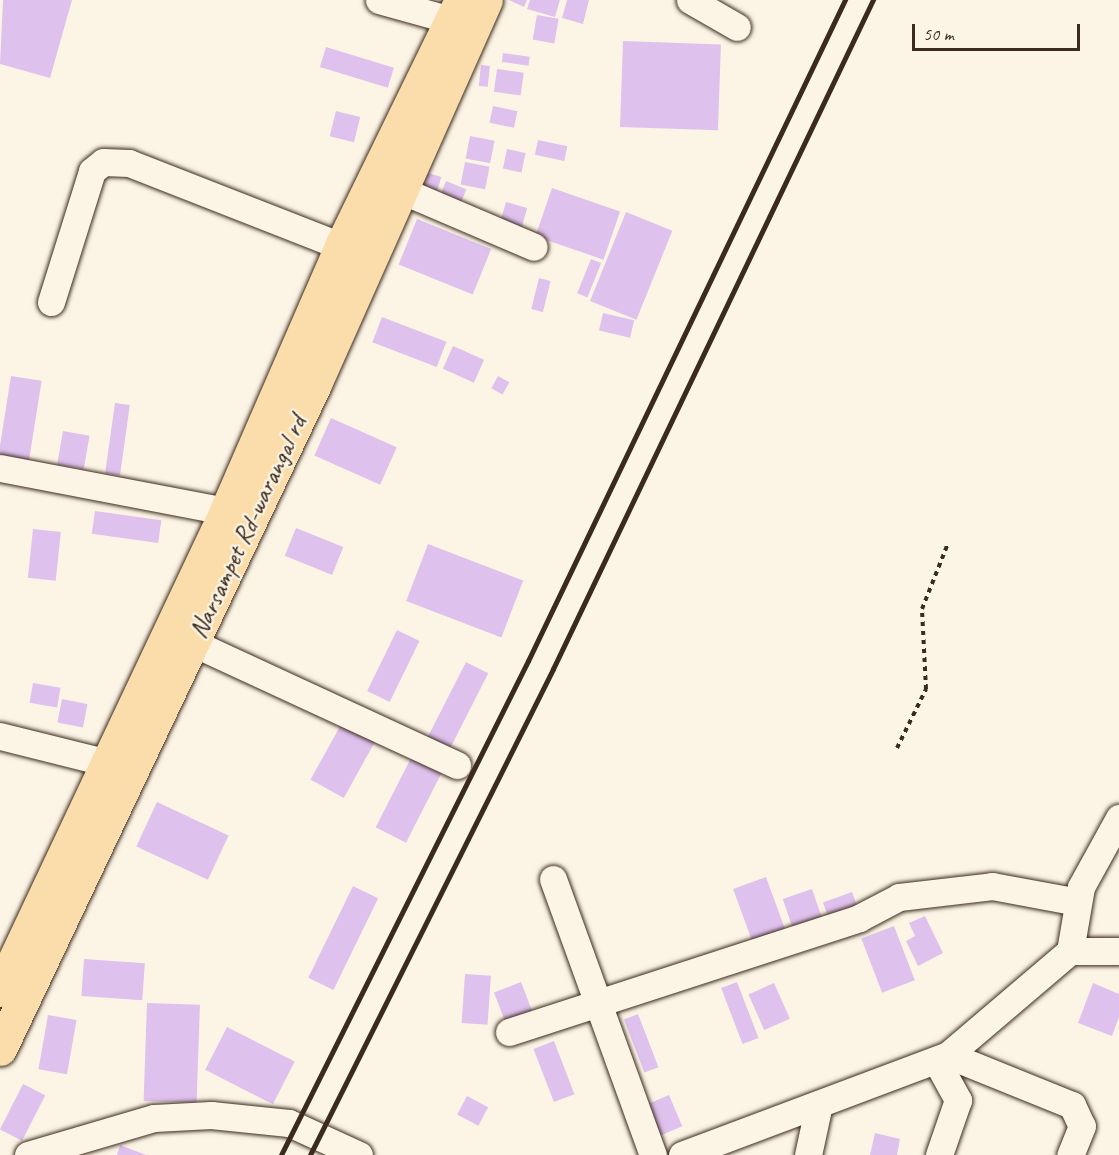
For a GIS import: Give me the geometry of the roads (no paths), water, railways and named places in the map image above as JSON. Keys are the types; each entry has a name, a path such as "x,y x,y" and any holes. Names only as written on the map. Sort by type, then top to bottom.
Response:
{"main road":[{"name":"Narsampet Rd-warangal rd","path":"0,1049 194,643 403,191 486,0"},
{"name":"Narsampet Rd-warangal rd","path":"0,990 104,762 225,511 341,246 456,10"}],"street":[{"path":"380,0 456,10"},
{"path":"690,0 737,27"},
{"path":"51,302 92,171 102,162 129,163 341,246"},
{"path":"403,191 534,247"},
{"path":"0,468 225,511"},
{"path":"194,643 457,765"},
{"path":"0,736 104,762"},
{"path":"1070,951 1078,902 1119,818"},
{"path":"553,879 594,1003 653,1155"},
{"path":"509,1032 859,918 918,893 992,886 1078,902"},
{"path":"684,1155 942,1057 1070,951 1119,951"},
{"path":"939,1155 958,1100 942,1057"},
{"path":"942,1057 1072,1105 1082,1126 1070,1155"},
{"path":"808,1155 819,1104"},
{"path":"28,1155 154,1118 211,1115 289,1123 359,1155"}],"railway":[{"path":"281,1155 528,661 845,0"},
{"path":"310,1155 553,669 873,0"}]}
